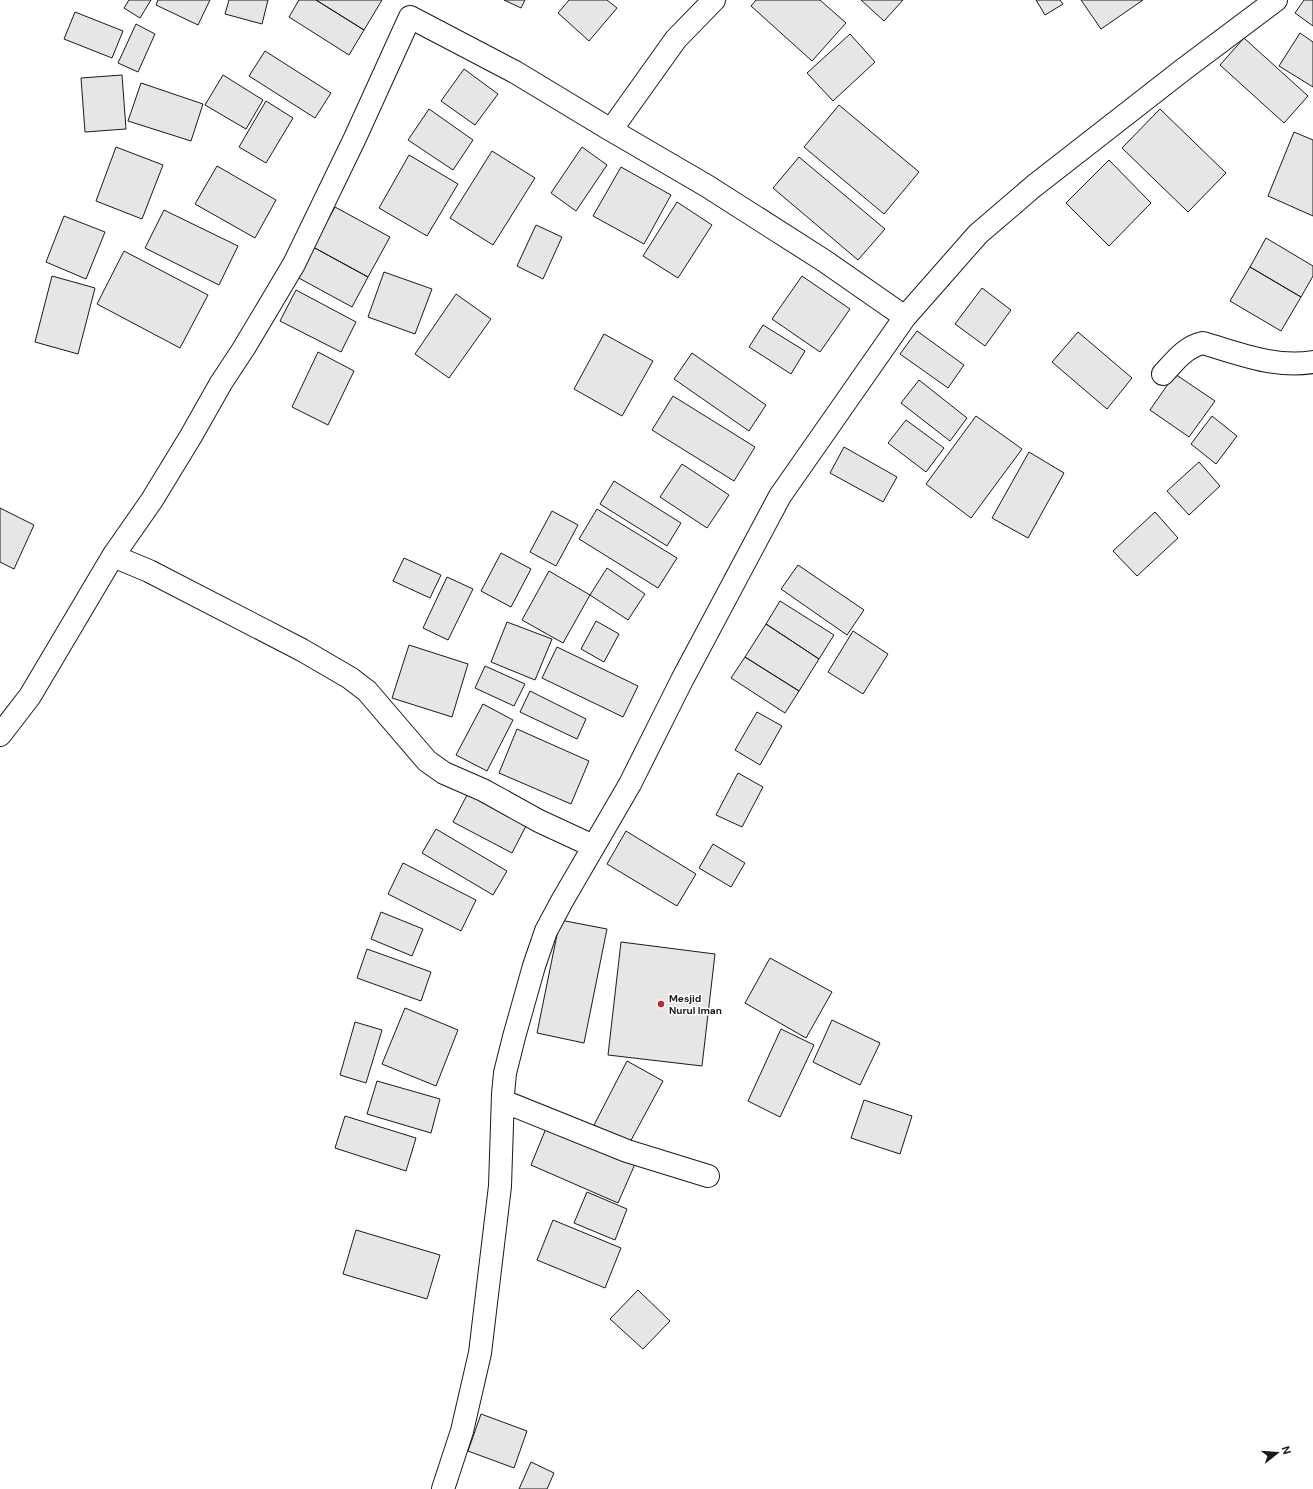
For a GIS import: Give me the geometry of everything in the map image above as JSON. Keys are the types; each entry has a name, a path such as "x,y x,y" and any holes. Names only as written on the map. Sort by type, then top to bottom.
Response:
{"street":[{"path":"610,130 676,39 714,0"},
{"path":"443,1489 462,1431 480,1353 500,1186 505,1073 534,966 546,932 562,901 630,784 682,680 780,496 905,317 978,234 1040,182 1184,69 1276,0"},
{"path":"0,735 30,696 113,556 156,493 294,264 355,138 413,8 514,72 707,186 823,260 905,317"},
{"path":"1163,374 1193,345 1203,343 1271,363 1298,364 1313,362"},
{"path":"113,556 149,571 302,650 350,678 367,691 427,761 433,766 444,773 483,790 540,821 593,846"},
{"path":"503,1101 627,1151 708,1176"}],"building":[{"path":"129,0 151,0 140,18 124,8"},
{"path":"158,0 210,0 198,25 156,5"},
{"path":"229,0 268,0 262,24 225,14"},
{"path":"299,0 316,0 364,30 349,55 289,17"},
{"path":"316,0 382,0 364,30"},
{"path":"504,0 525,0 521,8"},
{"path":"569,0 607,0 617,8 589,41 558,13"},
{"path":"756,0 820,0 846,23 812,61 751,6"},
{"path":"861,0 903,0 884,21"},
{"path":"1036,0 1060,0 1063,4 1045,15"},
{"path":"1081,0 1143,0 1101,29"},
{"path":"1304,0 1313,0 1313,26 1295,13"},
{"path":"75,12 123,31 112,58 64,39"},
{"path":"136,24 155,34 138,72 118,63"},
{"path":"1300,33 1313,42 1313,87 1279,66"},
{"path":"850,34 875,62 833,101 807,73"},
{"path":"1244,38 1308,96 1284,123 1220,65"},
{"path":"265,51 331,93 315,118 249,76"},
{"path":"464,69 498,94 475,125 441,101"},
{"path":"122,75 126,129 85,132 81,78"},
{"path":"223,75 263,100 246,129 205,105"},
{"path":"141,83 203,104 191,141 128,121"},
{"path":"266,101 293,118 266,163 239,147"},
{"path":"839,105 919,172 884,214 804,147"},
{"path":"429,109 473,140 453,170 408,140"},
{"path":"1160,109 1226,173 1188,212 1122,148"},
{"path":"1294,132 1313,140 1313,216 1268,196"},
{"path":"116,147 163,165 142,219 96,201"},
{"path":"582,147 607,165 576,211 551,193"},
{"path":"492,151 535,178 493,245 450,218"},
{"path":"409,155 458,184 427,236 379,208"},
{"path":"799,157 885,229 858,260 773,188"},
{"path":"1109,160 1151,203 1109,246 1066,203"},
{"path":"217,166 276,200 255,238 195,204"},
{"path":"621,167 671,195 644,244 593,216"},
{"path":"677,202 712,225 678,278 643,256"},
{"path":"335,207 390,237 368,277 313,247"},
{"path":"164,210 238,246 219,285 145,248"},
{"path":"64,216 105,232 86,279 46,262"},
{"path":"536,225 562,237 543,279 517,266"},
{"path":"1266,238 1313,266 1313,276 1301,297 1250,267"},
{"path":"313,247 368,277 352,307 297,277"},
{"path":"124,251 208,295 180,348 97,304"},
{"path":"1250,267 1301,297 1281,331 1230,301"},
{"path":"384,272 432,289 415,334 368,317"},
{"path":"52,276 95,288 78,354 35,342"},
{"path":"802,276 850,309 820,352 772,319"},
{"path":"982,288 1011,310 985,346 955,324"},
{"path":"296,290 356,322 341,352 280,321"},
{"path":"456,294 491,319 449,378 415,354"},
{"path":"763,325 805,351 791,374 749,347"},
{"path":"917,331 964,365 948,388 900,354"},
{"path":"1078,332 1132,378 1107,409 1052,362"},
{"path":"604,334 653,361 622,416 574,389"},
{"path":"318,352 354,371 328,425 292,407"},
{"path":"692,353 766,405 749,431 674,379"},
{"path":"1175,374 1215,401 1189,437 1150,410"},
{"path":"919,380 967,418 950,441 901,403"},
{"path":"673,396 755,447 734,481 652,430"},
{"path":"976,416 1022,449 971,518 926,484"},
{"path":"1212,416 1237,436 1216,464 1191,444"},
{"path":"906,420 944,448 926,472 888,443"},
{"path":"844,447 897,477 883,502 830,473"},
{"path":"1029,452 1064,473 1028,538 992,518"},
{"path":"1199,462 1220,486 1189,515 1167,491"},
{"path":"682,464 729,495 707,528 660,497"},
{"path":"614,481 681,523 667,546 600,504"},
{"path":"0,508 34,525 14,569 0,562"},
{"path":"597,509 677,558 658,588 579,539"},
{"path":"552,511 578,525 556,566 530,552"},
{"path":"1155,512 1178,538 1137,576 1113,551"},
{"path":"501,553 531,569 511,607 481,591"},
{"path":"404,558 441,575 430,598 393,581"},
{"path":"798,565 864,610 847,635 781,589"},
{"path":"607,568 645,594 628,620 590,595"},
{"path":"549,571 590,595 563,643 522,620"},
{"path":"447,577 473,589 448,640 423,628"},
{"path":"780,601 834,635 819,659 766,624"},
{"path":"596,621 619,634 604,662 581,649"},
{"path":"507,622 552,639 535,680 491,662"},
{"path":"766,624 819,659 799,691 745,657"},
{"path":"853,631 888,654 863,694 828,672"},
{"path":"409,645 468,664 452,717 392,698"},
{"path":"557,647 638,686 623,717 542,678"},
{"path":"745,657 799,691 785,713 731,678"},
{"path":"485,666 525,684 514,706 475,688"},
{"path":"530,691 586,719 577,739 520,712"},
{"path":"483,704 513,720 487,771 456,755"},
{"path":"757,712 782,726 760,765 735,750"},
{"path":"517,729 589,761 571,804 499,773"},
{"path":"738,773 763,787 742,827 716,815"},
{"path":"468,793 527,824 512,853 453,822"},
{"path":"436,829 507,871 493,895 422,853"},
{"path":"626,831 696,874 677,906 607,864"},
{"path":"713,844 745,863 731,887 699,868"},
{"path":"403,863 476,900 461,931 388,894"},
{"path":"381,912 423,929 412,956 371,939"},
{"path":"560,920 607,929 584,1043 537,1033"},
{"name":"Mesjid Nurul Iman","path":"621,942 715,954 702,1066 608,1055"},
{"path":"367,949 431,972 421,1001 357,978"},
{"path":"770,958 832,992 806,1038 745,1003"},
{"path":"405,1008 458,1030 436,1086 382,1064"},
{"path":"832,1020 880,1043 860,1085 813,1062"},
{"path":"355,1022 382,1030 366,1083 340,1075"},
{"path":"781,1029 814,1045 780,1117 748,1101"},
{"path":"627,1061 663,1081 629,1144 594,1125"},
{"path":"377,1081 440,1099 431,1133 367,1114"},
{"path":"864,1100 912,1116 900,1154 851,1138"},
{"path":"345,1116 416,1138 406,1171 335,1148"},
{"path":"547,1126 635,1164 618,1203 531,1165"},
{"path":"587,1192 627,1209 615,1240 574,1223"},
{"path":"553,1220 621,1248 605,1288 537,1260"},
{"path":"356,1230 440,1255 427,1299 343,1274"},
{"path":"638,1290 670,1321 643,1349 610,1319"},
{"path":"481,1414 527,1431 514,1468 468,1451"},
{"path":"531,1462 554,1473 547,1489 519,1489"}],"place":[{"name":"Mesjid Nurul Iman","path":"661,1004"}]}
